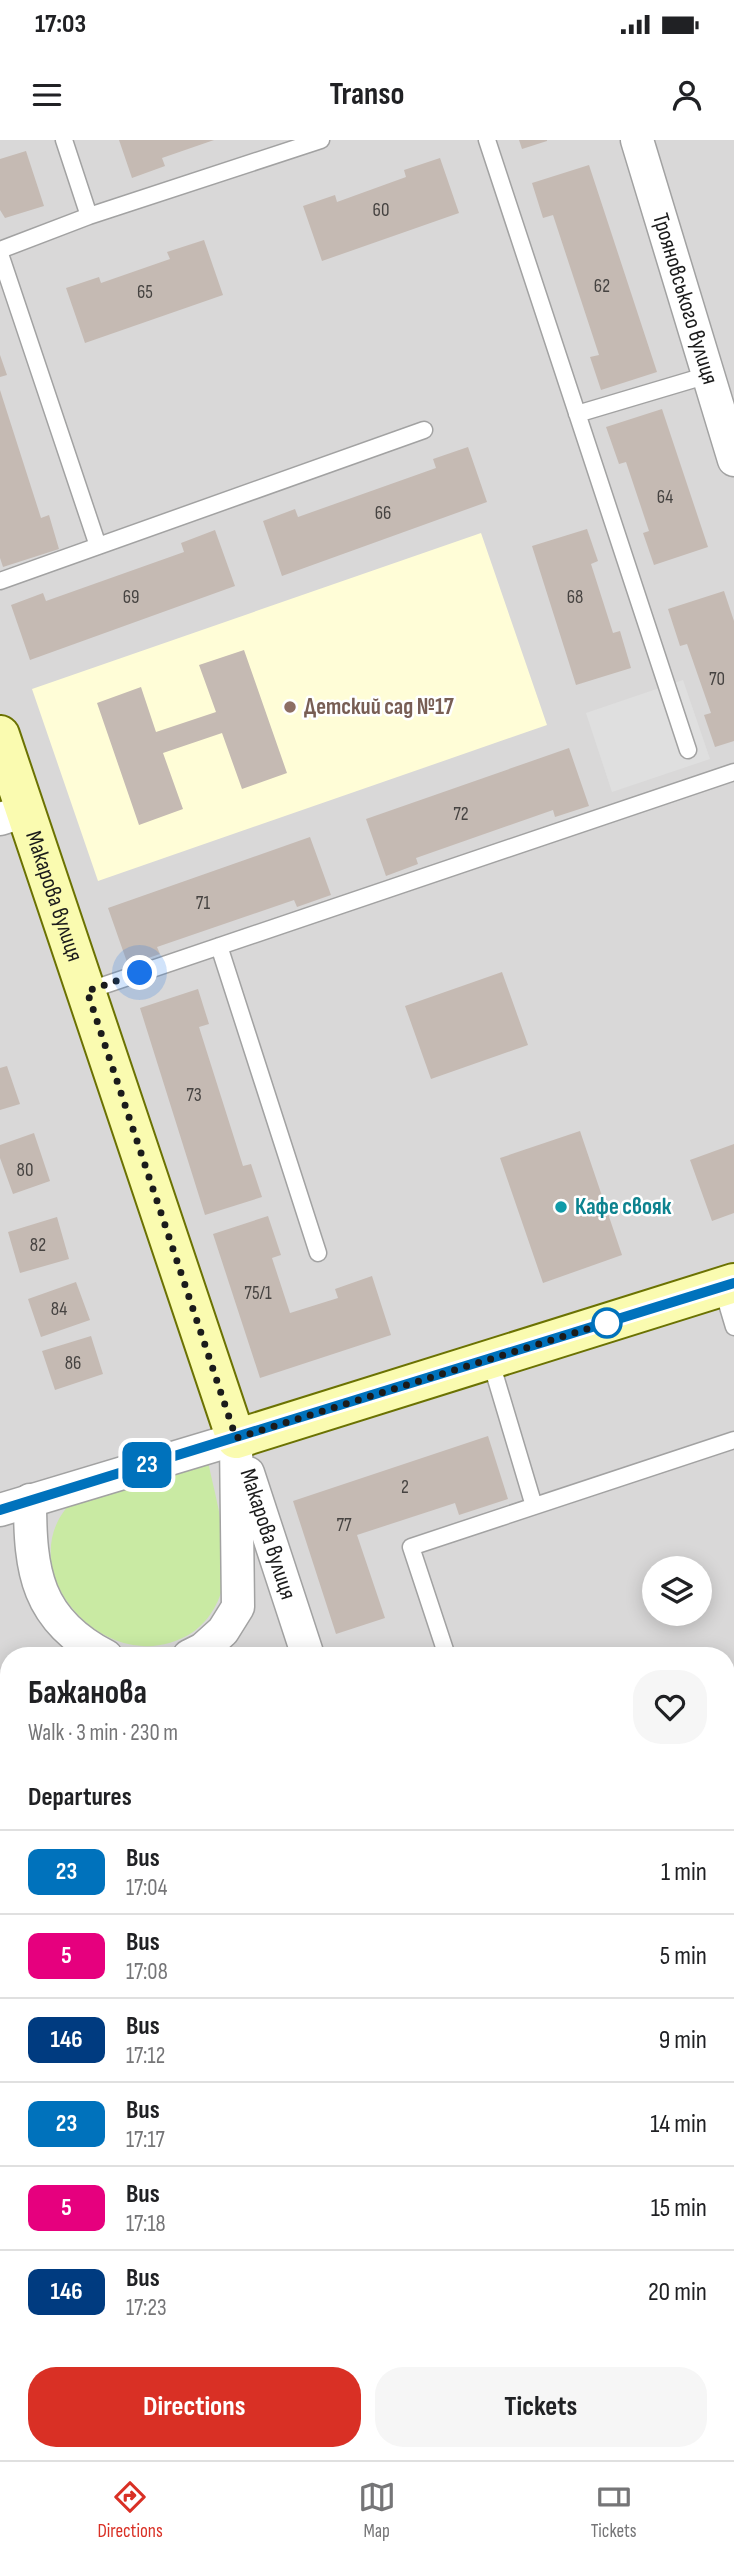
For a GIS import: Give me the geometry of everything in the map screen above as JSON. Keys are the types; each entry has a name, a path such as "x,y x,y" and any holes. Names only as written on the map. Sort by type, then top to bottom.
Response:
{"street":[{"name":"Трояновського вулиця","path":"637,140 734,460"},
{"name":"Макарова вулиця","path":"0,735 13,815 87,991 305,1647"},
{"path":"0,1510 728,1285"},
{"path":"205,1647 223,1632 238,1607 236,1438"},
{"path":"30,1500 33,1572 44,1598 67,1628 93,1647"}],"lane":[{"path":"64,140 89,216"},
{"path":"98,546 0,252 89,216 321,140"},
{"path":"487,140 688,750"},
{"path":"577,414 708,375"},
{"path":"0,581 424,430"},
{"path":"87,991 734,772"},
{"path":"219,946 318,1253"},
{"path":"728,1285 734,1327"},
{"path":"491,1359 534,1506"},
{"path":"444,1647 411,1547 734,1440"}],"shaded area":[{"path":"0,140 734,140 734,1647 0,1647"},
{"name":"Детский сад №17","path":"481,533 547,725 98,881 32,689"},
{"path":"683,680 710,759 612,792 586,713"}],"green space":[{"path":"208,1462 220,1519 225,1563 221,1594 210,1615 193,1632 160,1645 128,1644 99,1632 74,1611 57,1584 51,1554 56,1524 77,1497"}],"building":[{"path":"119,140 214,140 162,158 165,166 132,178"},
{"path":"519,140 547,140 547,141 522,149"},
{"path":"26,151 44,206 5,218 0,210 0,159"},
{"path":"440,158 459,213 322,261 303,206 335,195 337,202 406,177 404,170"},
{"path":"589,165 657,372 601,390 590,357 599,355 553,215 543,218 532,183"},
{"path":"204,240 223,295 85,343 66,288 99,277 101,283 170,259 167,252"},
{"path":"0,355 7,375 0,377"},
{"path":"0,390 41,518 49,515 59,549 3,567 0,558"},
{"path":"662,409 708,547 654,565 643,533 649,531 626,462 619,464 606,427"},
{"path":"468,447 487,502 282,576 263,521 295,509 298,517 436,468 433,459"},
{"path":"587,529 598,561 591,564 613,633 620,631 631,668 576,685 532,546"},
{"path":"215,530 235,586 30,660 11,605 43,593 46,601 184,552 181,543"},
{"path":"724,591 734,621 734,741 715,747 704,715 711,713 687,644 680,646 668,609"},
{"path":"244,650 287,773 242,789 222,733 163,753 183,809 139,825 97,703 141,687 156,732 216,712 199,665"},
{"path":"569,748 589,806 555,817 553,810 416,858 418,864 386,876 366,819"},
{"path":"310,837 331,895 297,907 294,900 157,947 160,954 128,965 108,908"},
{"path":"502,972 528,1045 431,1079 405,1006"},
{"path":"198,989 209,1024 199,1027 243,1166 251,1164 262,1197 205,1215 140,1008"},
{"path":"7,1066 20,1104 0,1110 0,1068"},
{"name":"Кафе свояк","path":"580,1131 622,1255 543,1283 500,1158"},
{"path":"34,1133 50,1181 13,1194 0,1158 0,1145"},
{"path":"734,1144 734,1213 712,1221 690,1160"},
{"path":"268,1216 281,1255 272,1258 290,1313 338,1298 335,1289 372,1276 391,1335 260,1378 213,1234"},
{"path":"57,1217 69,1259 20,1273 8,1232"},
{"path":"76,1282 90,1320 41,1337 28,1299"},
{"path":"91,1336 103,1374 55,1390 42,1351"},
{"path":"488,1436 508,1499 459,1515 455,1503 357,1535 385,1618 336,1634 293,1501"}],"bus line":[{"name":"23","path":"0,1510 734,1283"}],"place":[{"name":"Детский сад №17","path":"290,707"},
{"name":"Кафе свояк","path":"561,1207"}],"route":[{"path":"140,973 87,991 236,1438 619,1319 607,1323"}]}
